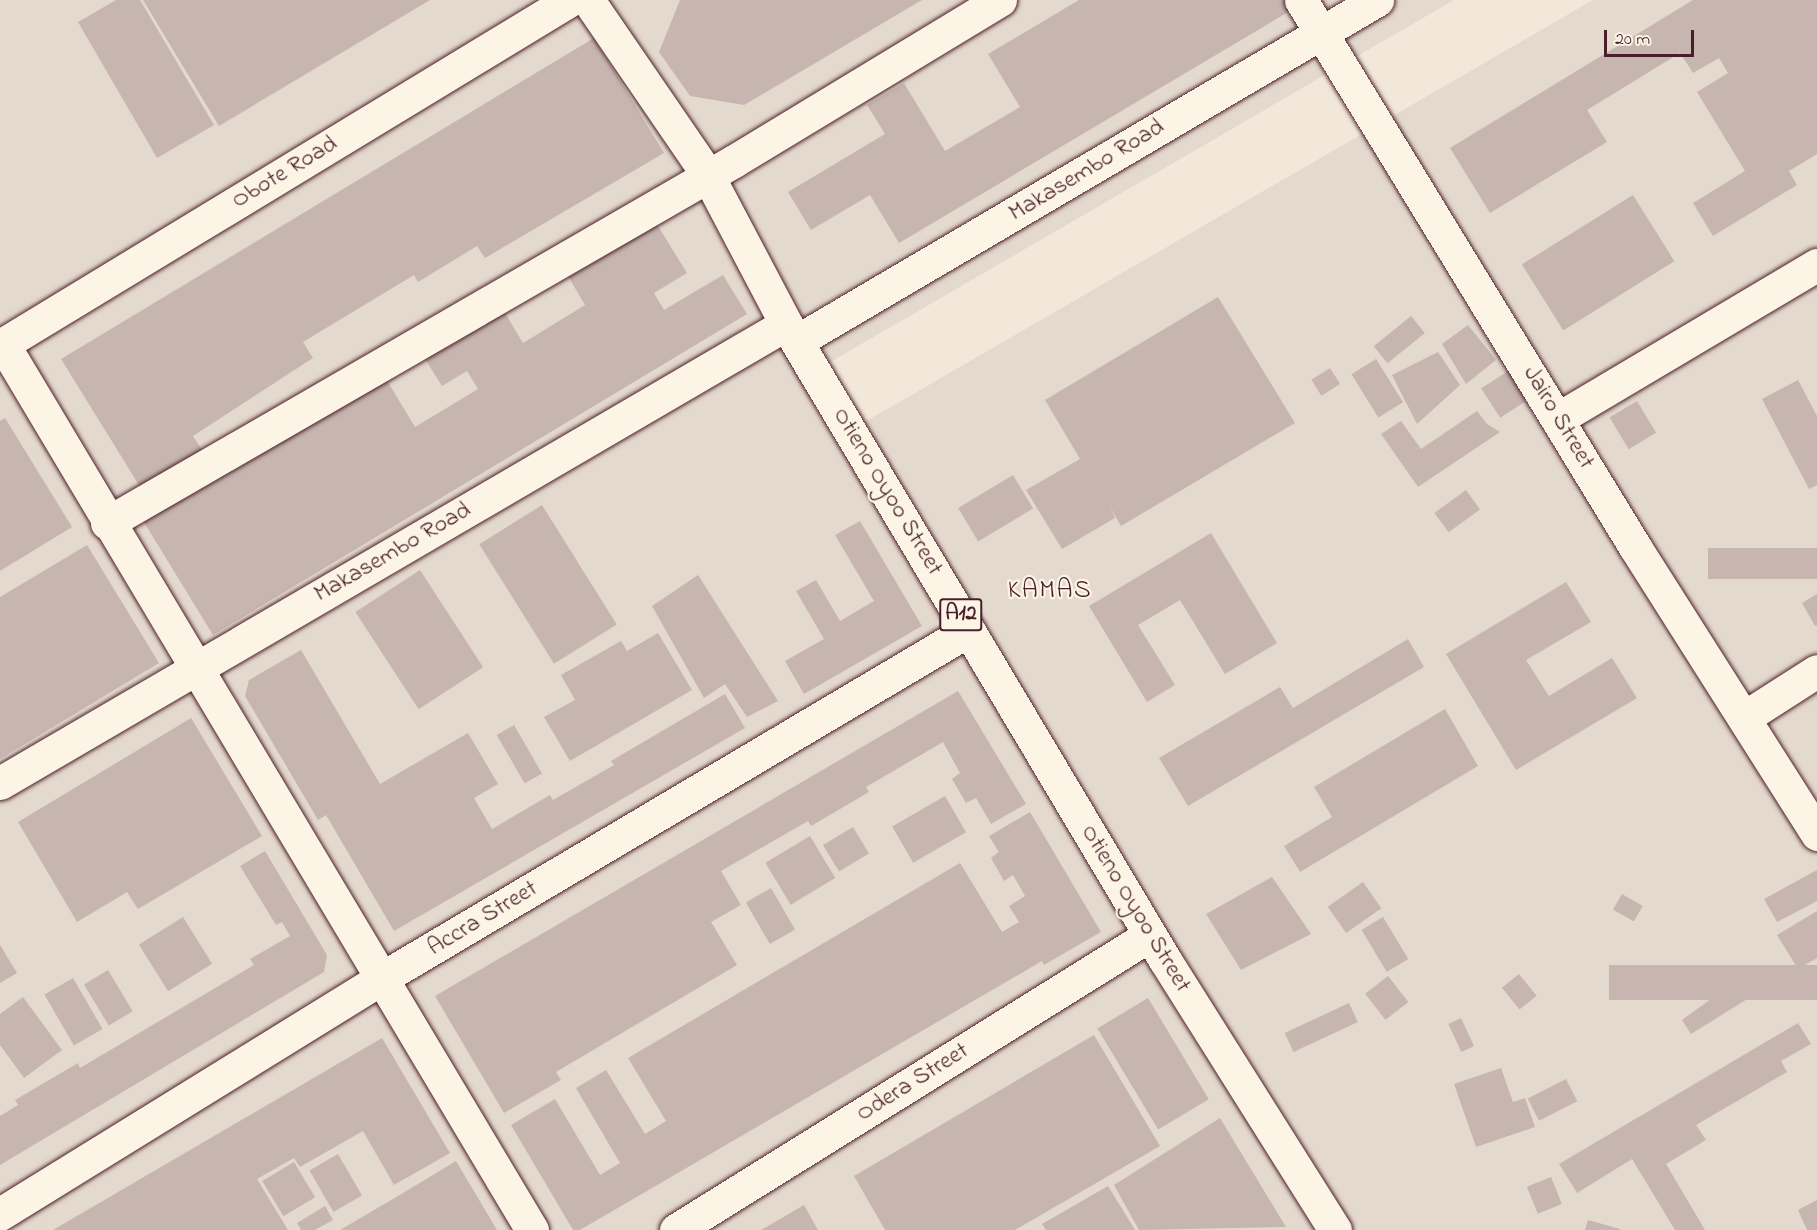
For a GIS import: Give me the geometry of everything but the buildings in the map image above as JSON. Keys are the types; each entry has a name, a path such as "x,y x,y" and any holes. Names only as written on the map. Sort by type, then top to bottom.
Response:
{"main road":[{"name":"Obote Road","path":"1,345 570,0"},
{"name":"Otieno Oyoo Street","path":"588,0 707,174 791,333 1150,935 1335,1230"},
{"path":"107,523 707,174 1000,0"},
{"name":"Jairo Street","path":"1301,0 1319,35 1559,418 1635,547 1745,717 1817,834"},
{"name":"Makasembo Road","path":"0,783 195,667 791,333 1377,0"},
{"path":"1559,418 1817,265"},
{"path":"1,345 532,1230"},
{"name":"Accra Street","path":"0,1214 382,978 969,630"},
{"path":"1745,717 1817,671"},
{"name":"Odera Street","path":"676,1230 1150,935"}],"shaded area":[{"path":"0,0 1454,0 815,371 851,430 1593,0 1817,0 1817,1230 0,1230"}],"district":[{"name":"KAMAS","path":"1050,592"}]}
